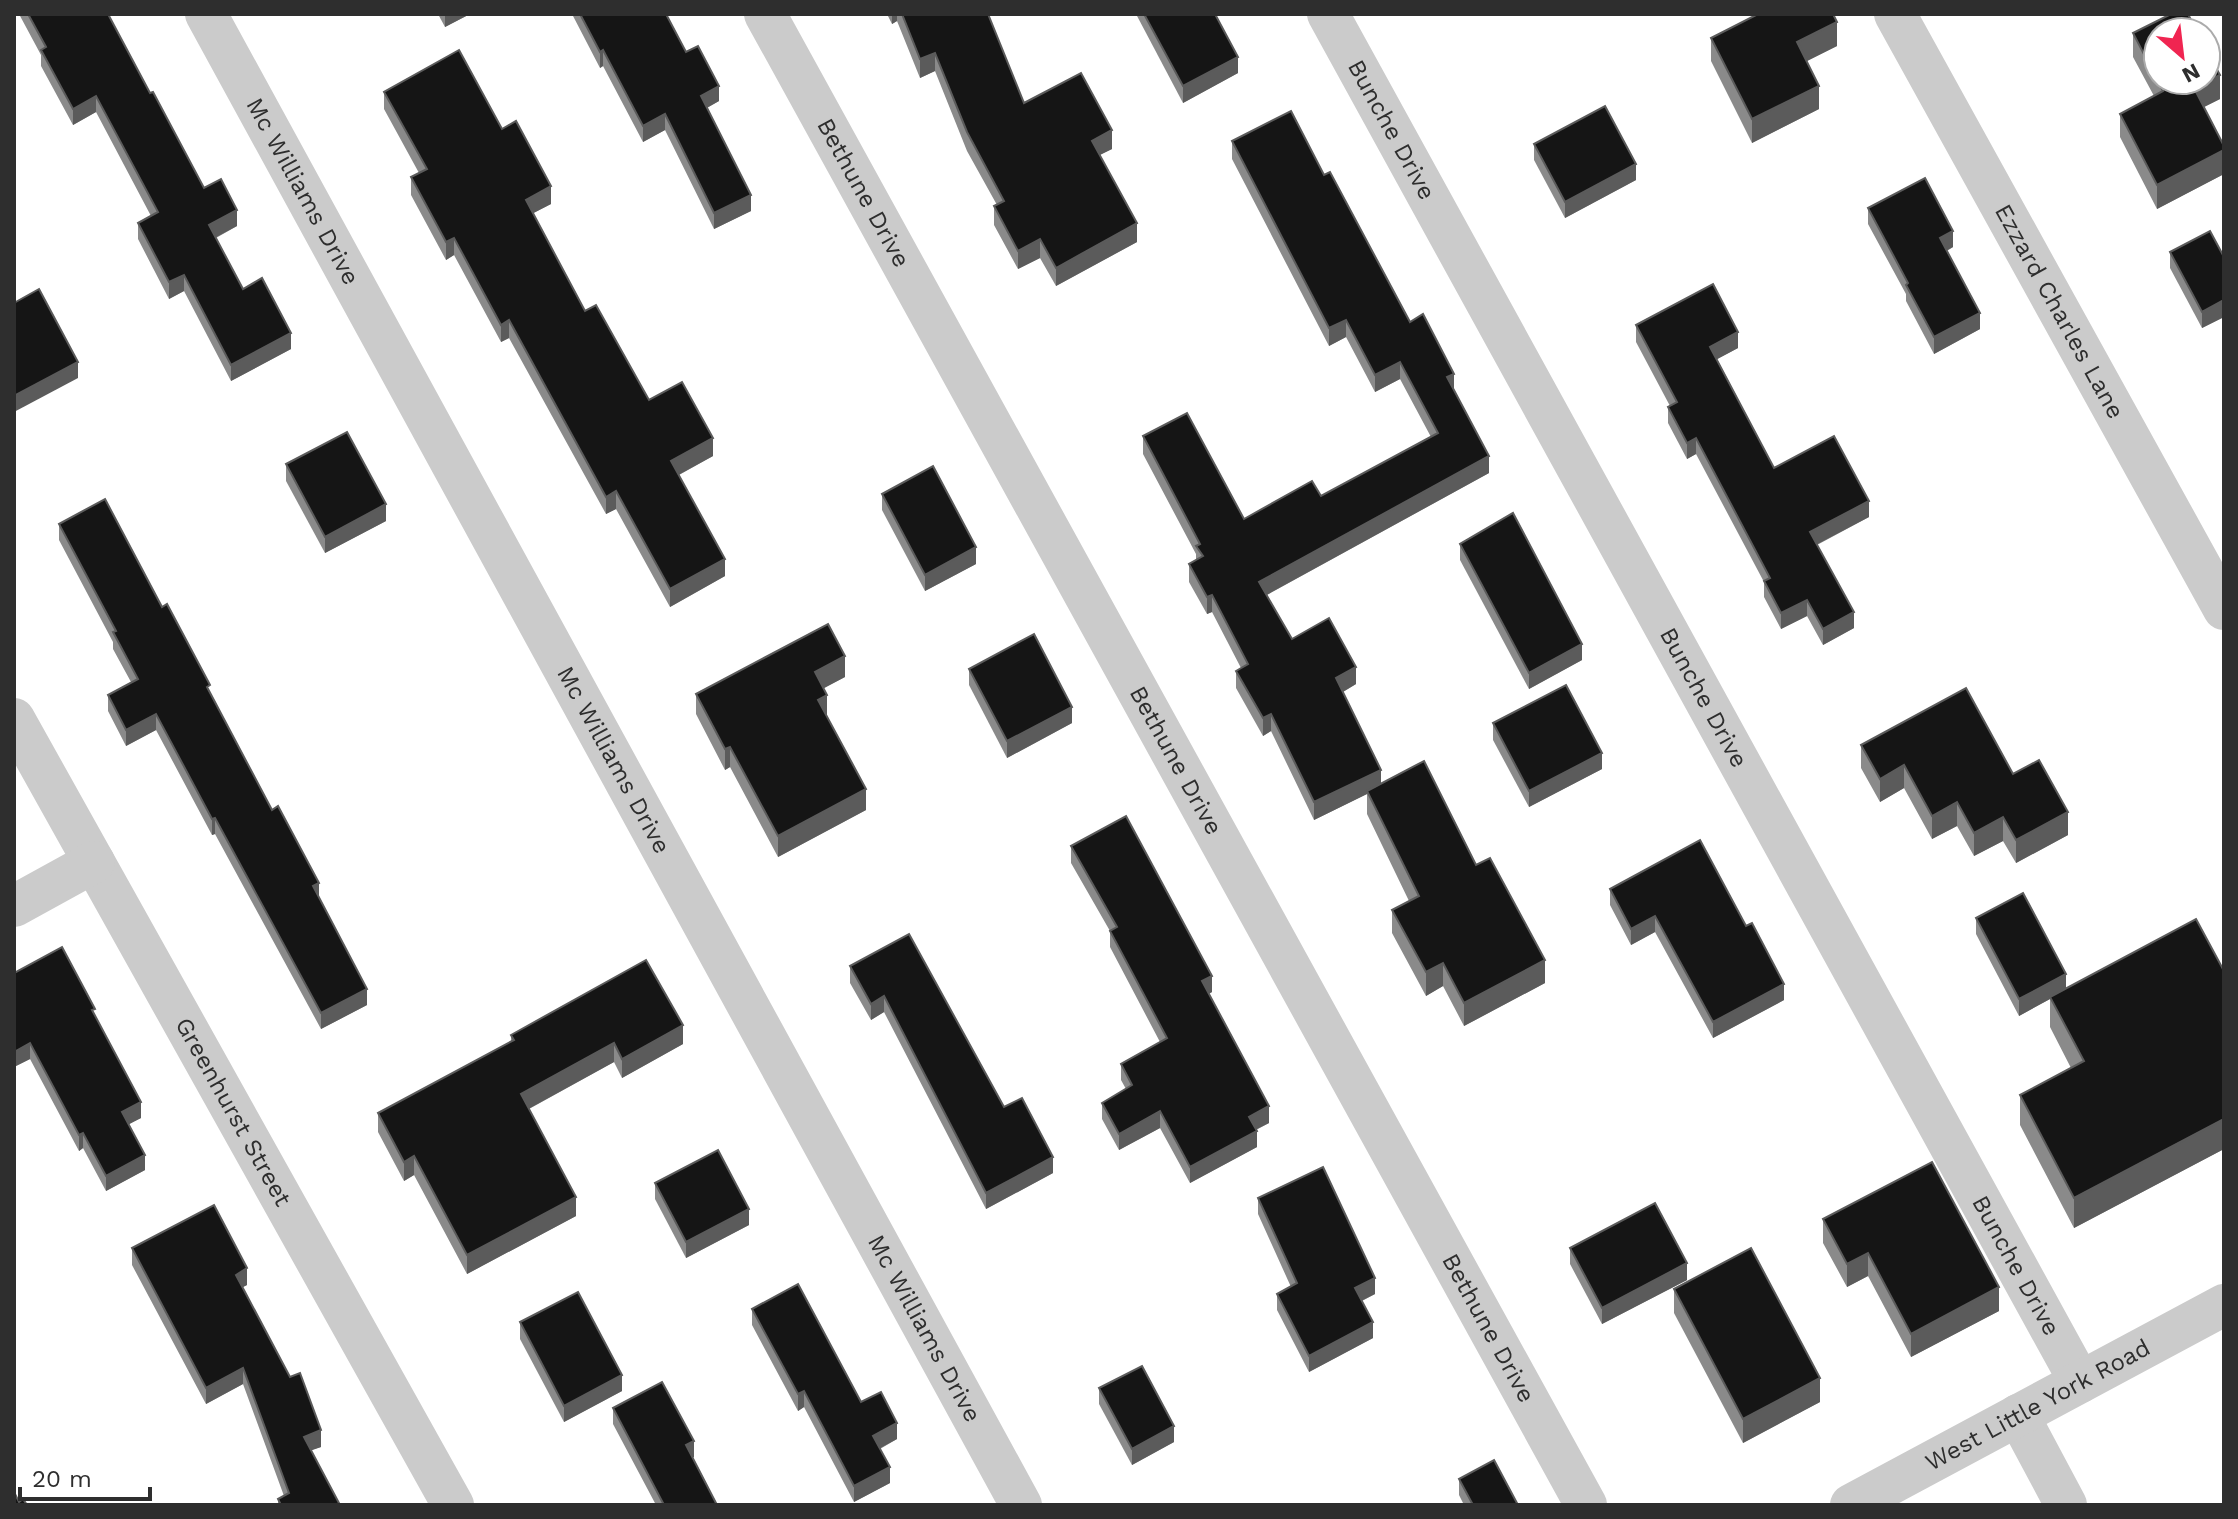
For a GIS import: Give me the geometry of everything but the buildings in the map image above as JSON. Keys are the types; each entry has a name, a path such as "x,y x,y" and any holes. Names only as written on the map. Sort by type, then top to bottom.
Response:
{"street":[{"name":"Mc Williams Drive","path":"206,14 1021,1505"},
{"name":"Bethune Drive","path":"765,14 1586,1505"},
{"name":"Bunche Drive","path":"1328,14 2080,1382"},
{"name":"Ezzard Charles Lane","path":"1895,14 2224,609"},
{"name":"Greenhurst Street","path":"14,719 453,1505"},
{"path":"14,906 94,862"},
{"name":"West Little York Road","path":"1851,1505 2224,1305"},
{"path":"2018,1415 2066,1505"}]}
